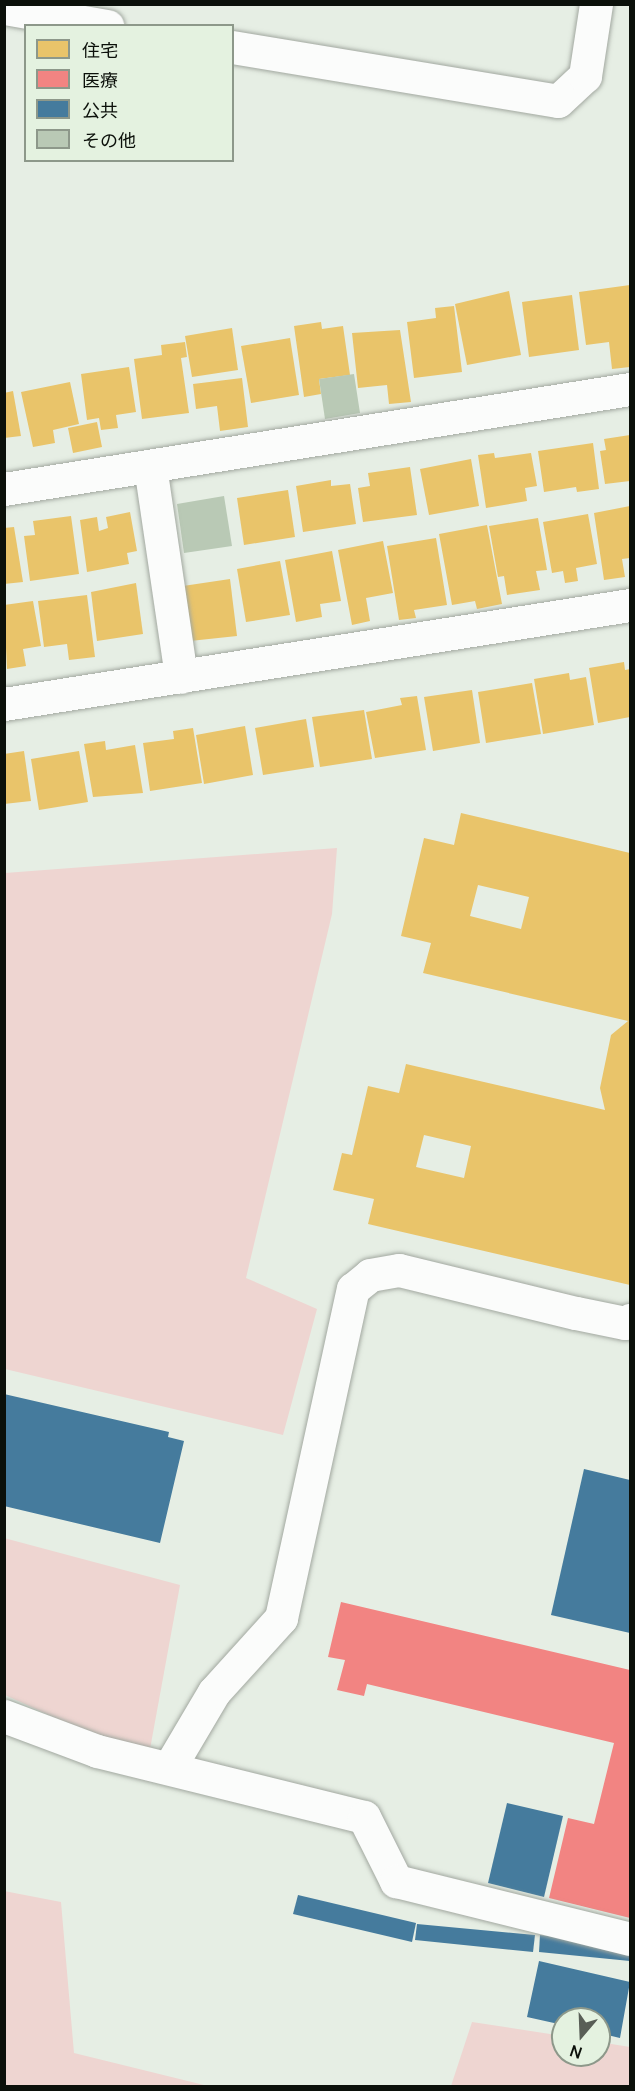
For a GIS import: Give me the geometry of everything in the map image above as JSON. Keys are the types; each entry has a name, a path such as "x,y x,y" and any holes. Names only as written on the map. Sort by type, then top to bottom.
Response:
{"street":[{"path":"234,47 558,101 585,76 596,4"},
{"path":"4,8 96,24"},
{"path":"4,489 630,389"},
{"path":"150,466 181,677"},
{"path":"4,704 630,606"},
{"path":"169,1768 214,1692 280,1618 352,1289 370,1275 399,1270 576,1313 625,1323 630,1320"},
{"path":"4,1716 96,1751 364,1817 396,1881 630,1939"}],"shaded area":[{"path":"337,848 332,914 246,1278 317,1309 283,1435 5,1369 5,873"},
{"path":"4,1538 180,1585 148,1760 5,1695"},
{"path":"4,1891 61,1902 74,2053 208,2086 5,2086"},
{"path":"472,2022 551,2034 551,2067 611,2067 611,2044 630,2047 630,2086 451,2086"}],"building: 住宅":[{"path":"630,285 630,367 612,369 609,342 586,345 579,292"},
{"path":"509,291 521,355 467,365 455,304"},
{"path":"572,295 579,350 529,357 522,302"},
{"path":"454,306 462,372 414,378 407,322 436,318 435,308"},
{"path":"321,322 322,329 343,326 350,375 319,379 321,394 304,397 294,326"},
{"path":"232,328 238,370 192,377 185,336"},
{"path":"400,330 411,402 389,404 387,385 358,388 352,333"},
{"path":"290,338 299,395 251,403 241,346"},
{"path":"185,342 187,357 181,358 189,413 142,419 134,359 162,355 161,345"},
{"path":"129,367 136,412 116,415 118,428 101,430 99,418 87,420 81,374"},
{"path":"242,378 248,427 220,431 217,406 196,409 193,384"},
{"path":"70,382 79,424 53,430 55,443 33,447 21,392"},
{"path":"13,391 21,436 4,438 4,393"},
{"path":"97,422 102,447 73,453 68,428"},
{"path":"630,435 630,481 605,484 600,451 606,450 604,439"},
{"path":"593,443 599,489 577,492 576,487 544,492 538,451"},
{"path":"494,453 495,458 531,453 537,486 525,488 527,501 486,508 478,455"},
{"path":"471,459 479,506 429,515 420,469"},
{"path":"410,467 417,515 363,522 358,488 370,486 368,473"},
{"path":"331,480 331,486 350,484 356,524 303,532 296,486"},
{"path":"288,490 295,537 244,545 237,498"},
{"path":"630,506 630,558 622,559 625,577 604,580 594,513"},
{"path":"130,512 137,551 127,553 129,564 87,572 80,520 97,517 99,531 108,528 106,517"},
{"path":"588,514 597,564 576,568 578,581 565,583 563,571 552,573 543,522"},
{"path":"71,516 79,574 30,581 24,536 35,535 33,521"},
{"path":"538,518 547,570 536,571 540,590 507,595 504,576 498,577 489,526"},
{"path":"487,525 502,604 477,609 475,601 452,605 439,534"},
{"path":"14,527 23,582 4,584 4,528"},
{"path":"436,538 447,605 414,610 416,618 399,620 387,546"},
{"path":"383,541 393,593 366,598 370,621 352,625 338,550"},
{"path":"332,551 341,601 320,604 322,617 296,622 285,560"},
{"path":"280,561 290,615 246,622 237,569"},
{"path":"230,579 237,636 190,641 183,586"},
{"path":"136,583 143,634 97,641 91,592"},
{"path":"87,595 95,657 69,660 67,644 44,647 38,601"},
{"path":"33,601 41,646 23,649 26,666 7,669 4,605"},
{"path":"624,662 625,670 630,669 630,717 598,723 589,668"},
{"path":"569,673 570,680 586,677 594,725 543,734 534,679"},
{"path":"532,683 541,734 486,743 478,692"},
{"path":"472,690 480,743 433,751 424,697"},
{"path":"417,696 426,750 375,758 366,712 402,705 400,698"},
{"path":"364,710 372,759 320,767 312,717"},
{"path":"306,719 314,767 263,775 255,728"},
{"path":"245,726 253,775 204,784 196,735"},
{"path":"193,728 202,783 150,791 143,743 174,739 173,731"},
{"path":"105,741 106,750 135,745 143,793 93,797 84,744"},
{"path":"24,751 31,801 4,804 4,754"},
{"path":"79,751 88,802 39,810 31,759"},
{"path":"461,813 630,853 630,1285 368,1224 374,1199 333,1190 342,1153 352,1155 368,1086 399,1093 406,1064 605,1110 600,1088 611,1035 628,1021 423,973 431,943 401,936 424,838 454,845","holes":["478,885 529,897 521,929 470,916","424,1135 471,1146 464,1178 416,1167"]}],"building: 医療":[{"path":"341,1602 630,1670 630,1918 549,1898 568,1818 594,1824 614,1743 367,1684 364,1696 337,1690 345,1660 328,1657"}],"building: 公共":[{"path":"4,1394 169,1432 168,1437 184,1441 160,1543 4,1506"},
{"path":"584,1469 630,1480 630,1633 551,1615"},
{"path":"507,1803 563,1816 544,1897 488,1883"},
{"path":"298,1895 416,1923 412,1942 293,1914"},
{"path":"417,1924 535,1935 533,1952 415,1940"},
{"path":"540,1935 630,1946 630,1961 539,1952"},
{"path":"539,1961 630,1982 620,2038 611,2036 611,2007 551,2007 551,2022 527,2017"}],"building: その他":[{"path":"354,374 360,413 325,419 319,379"},
{"path":"224,496 232,546 184,553 177,504"}]}
